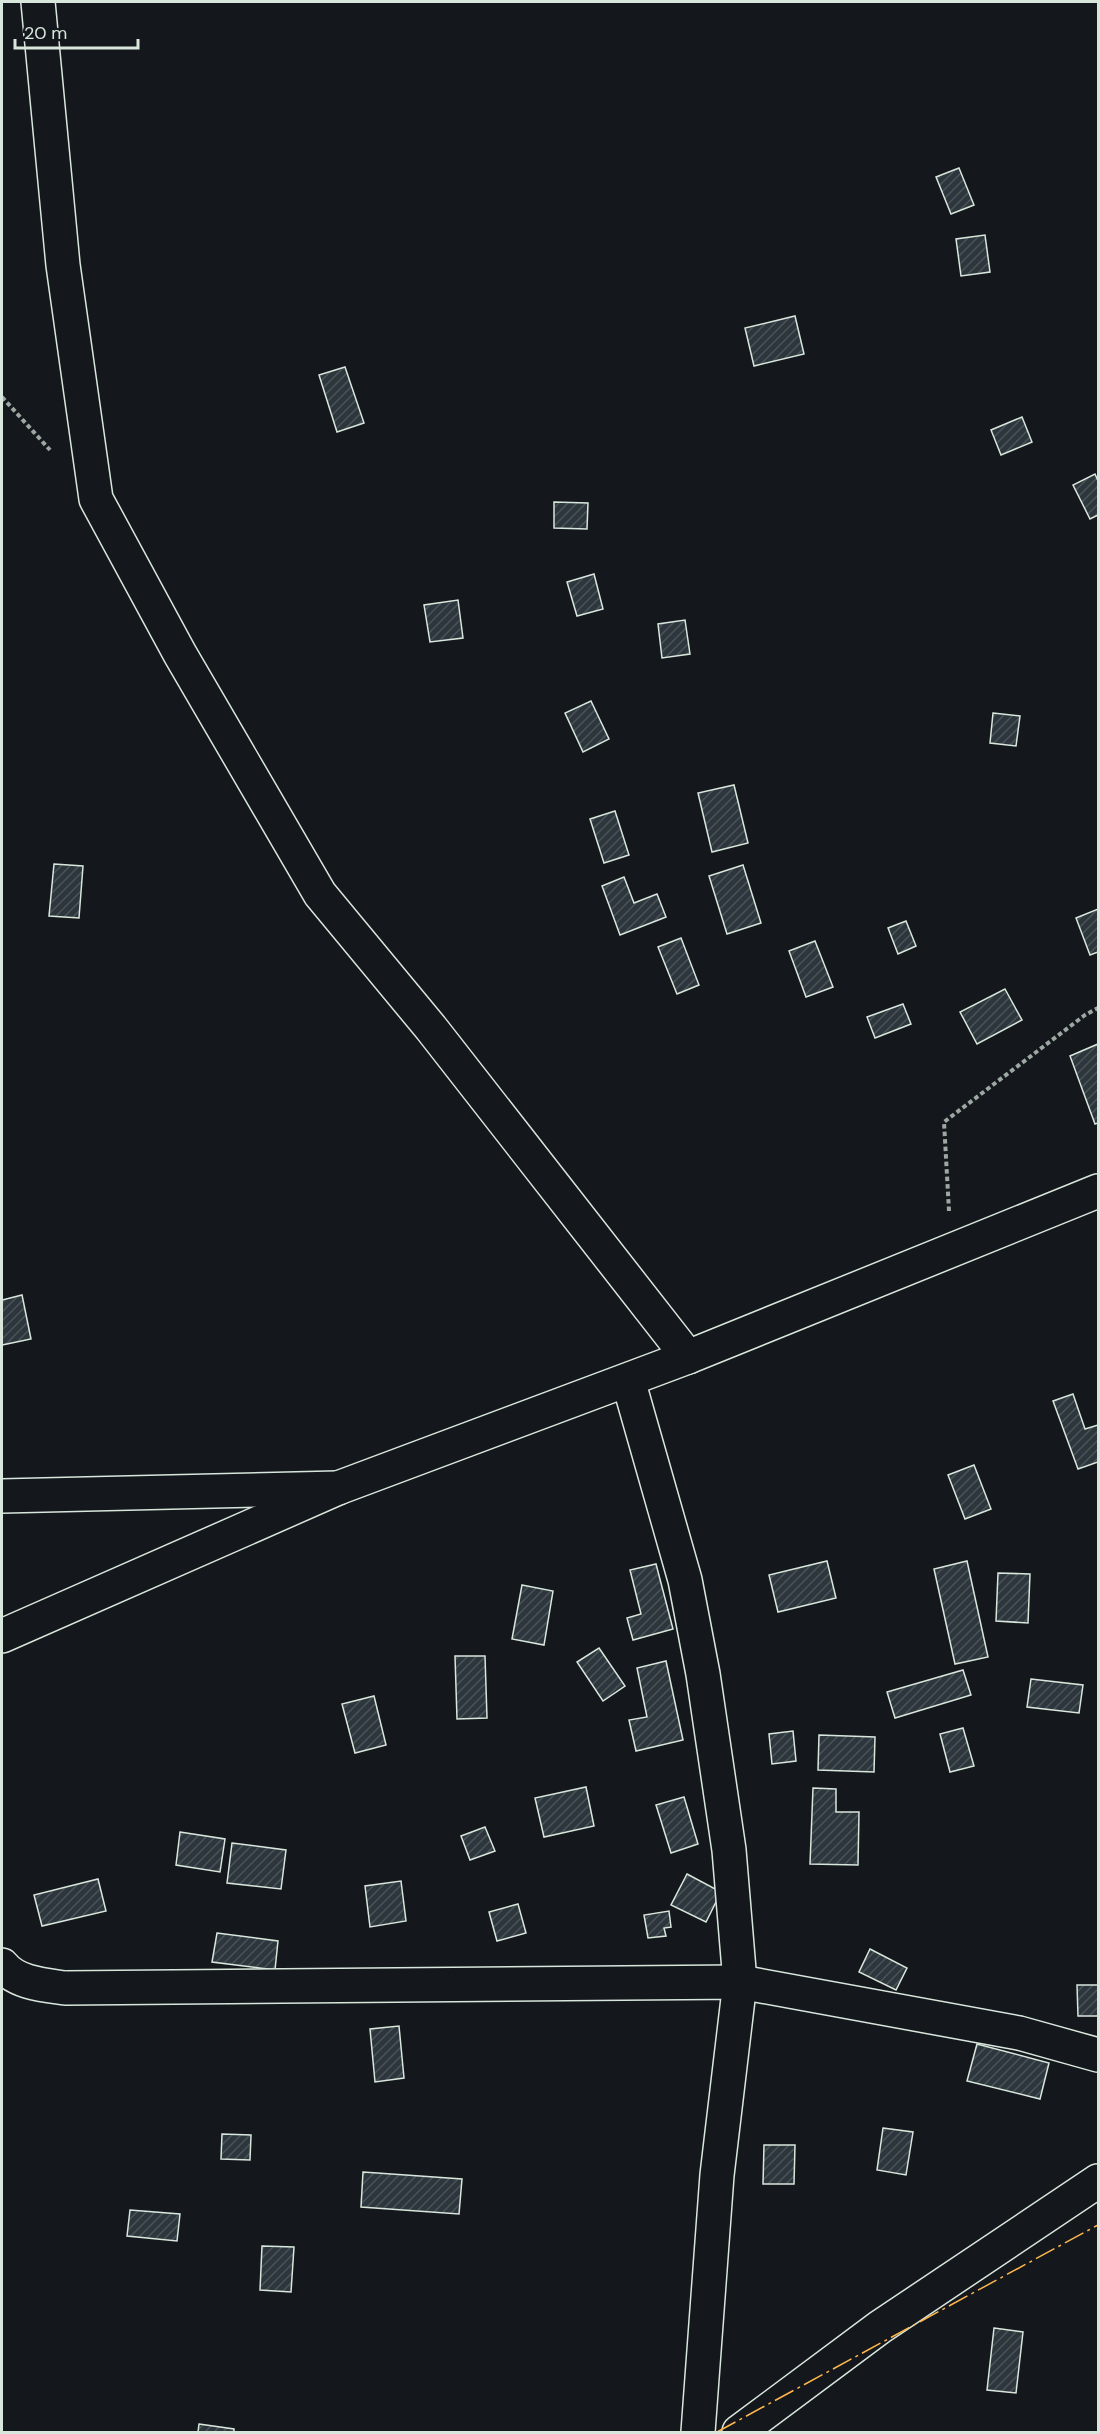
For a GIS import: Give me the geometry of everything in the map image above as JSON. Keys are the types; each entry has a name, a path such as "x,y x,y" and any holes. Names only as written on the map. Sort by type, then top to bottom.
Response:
{"street":[{"path":"38,2 63,266 96,499 180,654 320,894 431,1028 688,1357"},
{"path":"2,1636 338,1488 688,1357 1098,1191"},
{"path":"628,1380 685,1580 729,1850 740,1982 717,2175 698,2433"},
{"path":"2,1496 338,1488"},
{"path":"2,1965 10,1975 42,1985 65,1988 740,1982 1019,2033 1098,2055"},
{"path":"739,2433 880,2327 1098,2181"}],"path":[{"path":"951,1251 944,1122 1085,1015 1098,1008"}],"building":[{"path":"959,168 974,205 951,214 936,177"},
{"path":"985,235 990,272 961,276 956,239"},
{"path":"795,316 804,354 754,366 745,328"},
{"path":"345,367 364,423 337,432 319,375"},
{"path":"1022,417 1032,442 1001,455 991,430"},
{"path":"1095,474 1098,481 1098,515 1090,519 1073,485"},
{"path":"554,502 588,503 587,529 554,528"},
{"path":"594,574 603,609 577,616 567,582"},
{"path":"458,600 463,638 430,642 424,605"},
{"path":"685,620 690,654 662,658 658,624"},
{"path":"591,701 609,739 583,752 565,713"},
{"path":"993,713 1020,716 1016,746 990,743"},
{"path":"734,785 748,843 712,852 698,793"},
{"path":"615,811 629,855 604,863 590,819"},
{"path":"54,864 83,866 79,918 49,916"},
{"path":"743,865 761,923 727,934 709,876"},
{"path":"624,877 634,903 657,894 666,917 620,935 602,886"},
{"path":"1098,909 1098,952 1090,955 1076,918"},
{"path":"906,921 916,946 898,954 888,928"},
{"path":"681,938 699,985 677,994 658,947"},
{"path":"815,941 833,987 806,997 789,951"},
{"path":"1005,989 1022,1020 977,1044 960,1012"},
{"path":"903,1004 911,1024 875,1038 867,1017"},
{"path":"1098,1044 1098,1123 1095,1124 1070,1056"},
{"path":"22,1295 31,1339 2,1345 2,1300"},
{"path":"1073,1394 1085,1429 1098,1425 1098,1462 1078,1469 1053,1401"},
{"path":"974,1465 991,1509 965,1519 948,1475"},
{"path":"827,1561 836,1598 778,1612 769,1575"},
{"path":"967,1561 988,1657 955,1664 934,1569"},
{"path":"656,1564 673,1629 633,1640 627,1618 641,1614 630,1570"},
{"path":"998,1573 1030,1574 1028,1623 996,1621"},
{"path":"522,1585 553,1591 544,1645 512,1639"},
{"path":"599,1648 625,1686 603,1701 577,1662"},
{"path":"455,1656 485,1656 487,1718 457,1719"},
{"path":"666,1661 683,1740 636,1751 629,1720 647,1717 637,1668"},
{"path":"963,1670 971,1695 895,1718 887,1692"},
{"path":"1031,1679 1083,1685 1079,1713 1027,1707"},
{"path":"374,1696 386,1745 355,1753 342,1704"},
{"path":"963,1728 974,1766 950,1772 940,1734"},
{"path":"793,1731 796,1761 772,1764 769,1734"},
{"path":"819,1735 875,1737 874,1772 818,1770"},
{"path":"586,1787 594,1826 544,1837 535,1798"},
{"path":"813,1788 836,1789 836,1812 859,1812 858,1865 810,1864"},
{"path":"684,1797 698,1844 671,1853 656,1805"},
{"path":"485,1827 495,1851 470,1860 461,1836"},
{"path":"180,1832 225,1839 220,1872 176,1865"},
{"path":"232,1843 286,1850 281,1889 227,1883"},
{"path":"687,1874 721,1892 706,1922 671,1905"},
{"path":"98,1879 106,1911 42,1926 34,1895"},
{"path":"401,1881 406,1921 370,1927 365,1886"},
{"path":"518,1904 526,1933 497,1941 489,1912"},
{"path":"669,1911 671,1927 664,1928 666,1936 648,1938 644,1915"},
{"path":"217,1933 278,1941 275,1970 212,1962"},
{"path":"870,1949 907,1968 896,1990 859,1972"},
{"path":"1077,1985 1098,1985 1098,2016 1078,2016"},
{"path":"399,2026 404,2078 375,2082 370,2029"},
{"path":"977,2044 1049,2063 1040,2099 967,2081"},
{"path":"883,2128 913,2132 906,2175 877,2170"},
{"path":"222,2134 251,2135 250,2160 221,2159"},
{"path":"764,2145 795,2145 794,2184 763,2184"},
{"path":"363,2172 462,2179 459,2214 361,2207"},
{"path":"130,2210 180,2214 177,2241 127,2236"},
{"path":"262,2246 294,2247 291,2292 260,2290"},
{"path":"994,2328 1023,2332 1016,2393 987,2390"},
{"path":"199,2424 234,2429 234,2432 198,2432"}],"power":[{"path":"717,2432 1098,2225"}]}
